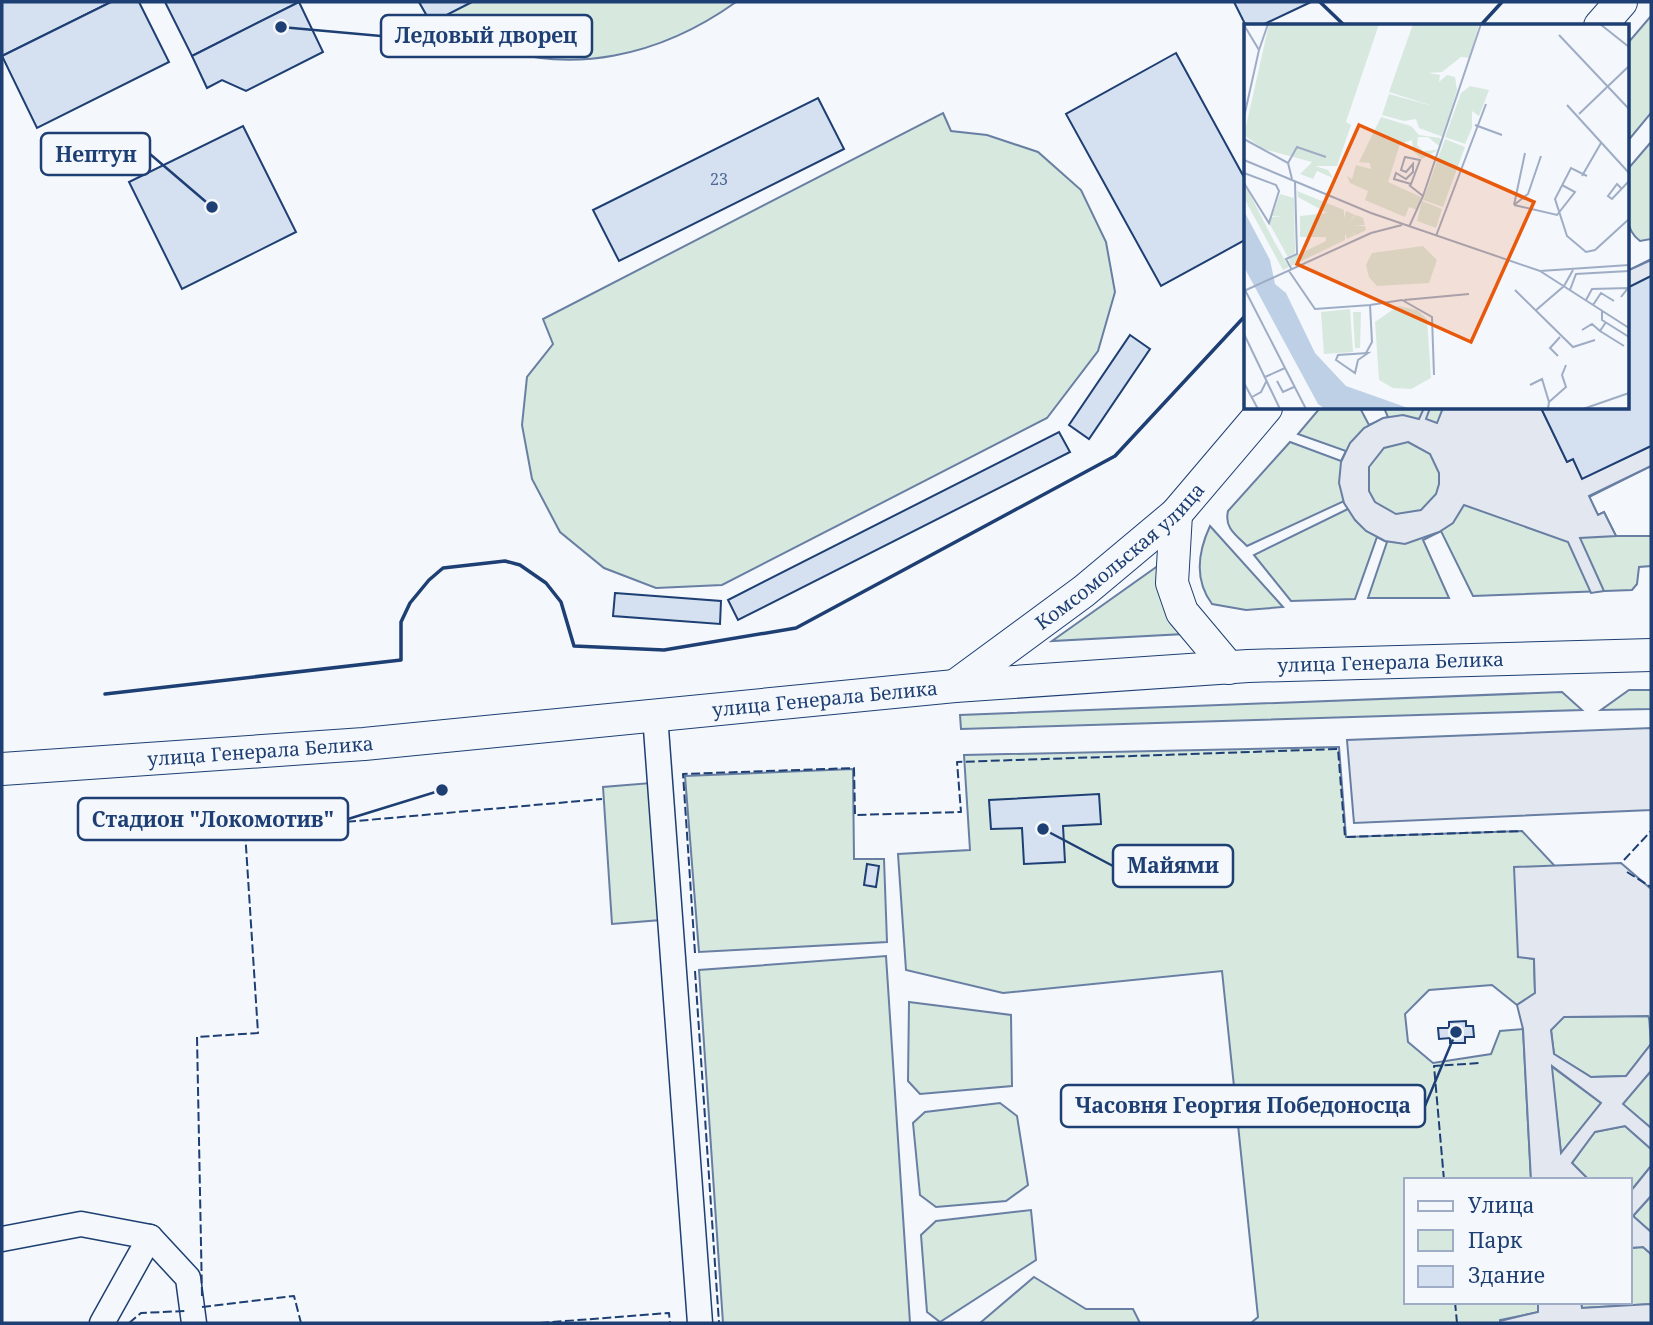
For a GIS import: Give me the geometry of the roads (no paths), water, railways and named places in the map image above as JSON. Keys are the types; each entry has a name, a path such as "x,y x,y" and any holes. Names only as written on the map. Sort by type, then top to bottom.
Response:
{"main road":[{"path":"1602,24 1621,2"},
{"name":"Комсомольская улица","path":"955,686 1083,591 1176,514 1264,410"},
{"path":"1176,514 1172,583 1182,612 1229,668"},
{"name":"улица Генерала Белика","path":"2,769 364,744 955,686 1229,668 1651,654"}],"street":[{"path":"655,715 700,1323"},
{"path":"2,1239 81,1224 150,1237 188,1278 194,1323"},
{"path":"102,1323 150,1237"}],"place":[{"name":"Ледовый дворец","path":"281,27"},
{"name":"Нептун","path":"212,207"},
{"name":"Стадион \"Локомотив\"","path":"442,790"},
{"name":"Майями","path":"1043,829"},
{"name":"Часовня Георгия Победоносца","path":"1456,1032"}]}
